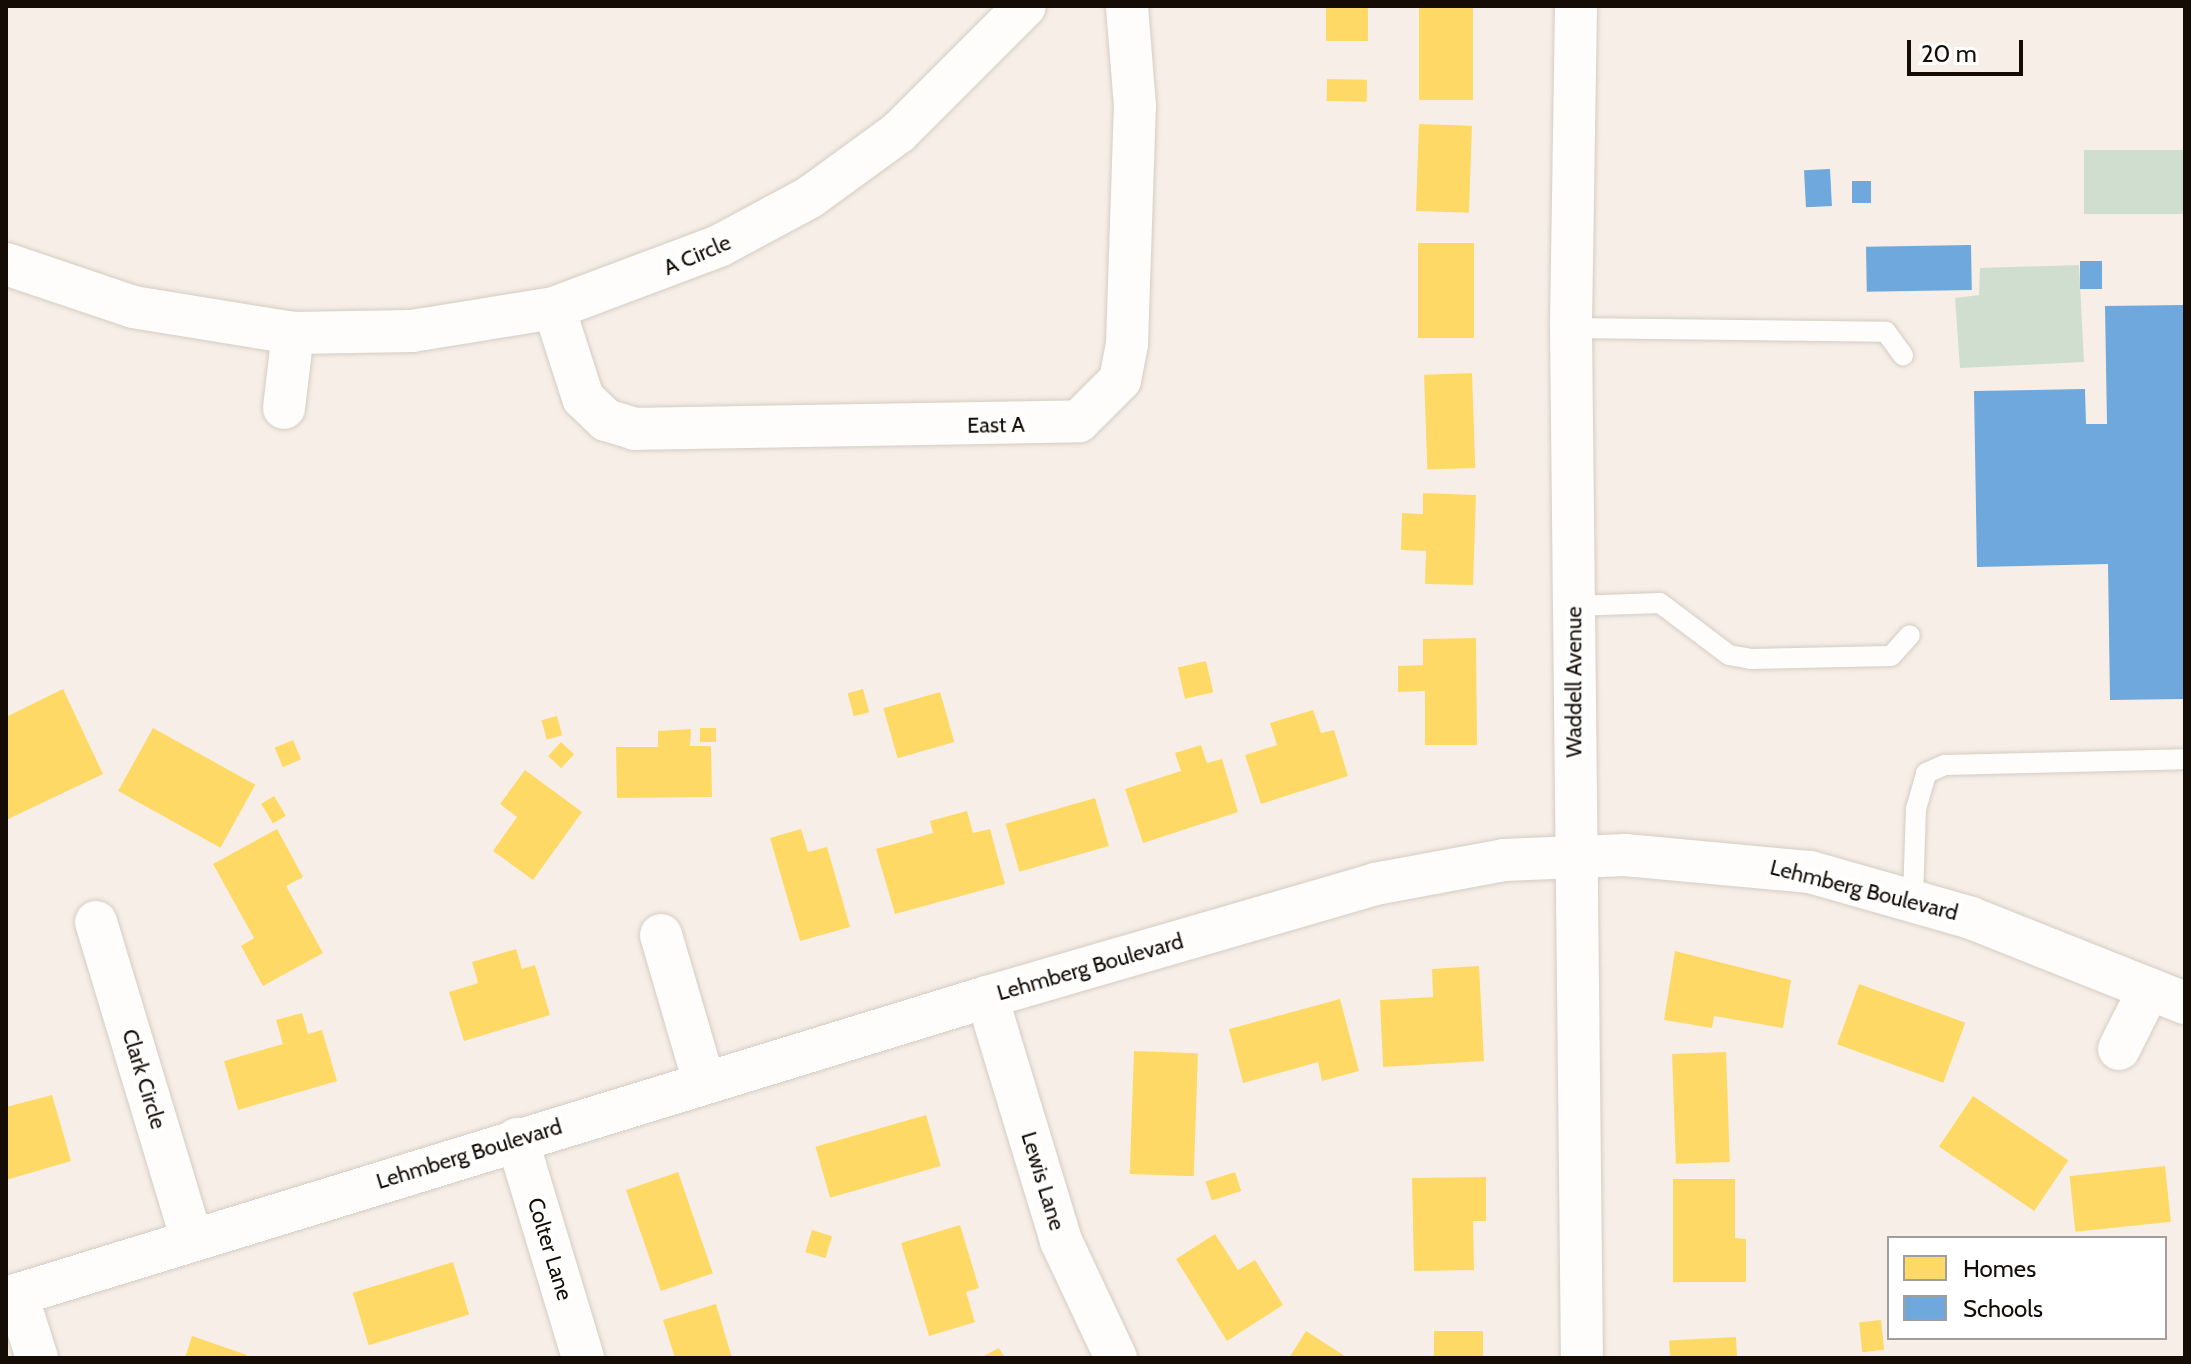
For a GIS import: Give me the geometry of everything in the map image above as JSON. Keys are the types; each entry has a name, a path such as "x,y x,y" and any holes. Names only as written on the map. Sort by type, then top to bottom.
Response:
{"street":[{"name":"A Circle","path":"6,264 133,307 293,333 412,331 554,308 719,246 810,197 910,123 1025,6"},
{"name":"East A","path":"554,308 583,398 606,420 635,429 1079,421 1120,380 1127,344 1135,106 1127,6"},
{"name":"Waddell Avenue","path":"1576,6 1571,328 1582,1358"},
{"path":"284,408 293,333"},
{"name":"Lehmberg Boulevard","path":"12,1296 191,1237 987,997 1375,884 1575,855 1753,863 1913,898 2167,996"},
{"name":"Clark Circle","path":"96,922 191,1237"},
{"path":"661,935 704,1082"},
{"path":"2119,1049 2167,996"},
{"name":"Lewis Lane","path":"987,997 1061,1241 1116,1358"},
{"name":"Colter Lane","path":"517,1139 583,1358"},
{"path":"12,1296 37,1358"}],"lane":[{"path":"1571,328 1886,332 1903,355"},
{"path":"1574,606 1660,603 1729,655 1751,659 1891,656 1910,635"},
{"path":"1913,898 1916,809 1926,773 1945,765 2185,759"}],"green space":[{"path":"2084,150 2185,150 2185,214 2084,214"},
{"path":"2079,265 2084,362 1960,368 1955,298 1979,295 1980,268"}],"building: Homes":[{"path":"1326,6 1368,6 1368,41 1326,41"},
{"path":"1419,6 1473,6 1473,100 1419,100"},
{"path":"1327,79 1367,80 1367,102 1327,101"},
{"path":"1419,124 1472,126 1469,213 1416,211"},
{"path":"1418,243 1474,243 1474,338 1418,338"},
{"path":"1472,373 1475,468 1427,470 1424,375"},
{"path":"1423,493 1476,495 1473,585 1425,584 1426,551 1401,550 1402,513 1423,514"},
{"path":"1476,638 1477,745 1425,745 1425,691 1398,692 1398,666 1423,665 1423,639"},
{"path":"1206,661 1213,692 1185,699 1178,668"},
{"path":"63,689 103,774 6,820 6,717"},
{"path":"863,689 869,712 854,716 848,693"},
{"path":"940,692 954,742 898,758 883,708"},
{"path":"1313,710 1321,733 1334,730 1348,776 1261,804 1245,755 1277,745 1270,723"},
{"path":"557,716 562,735 547,739 542,720"},
{"path":"153,728 255,785 220,848 118,791"},
{"path":"700,728 716,728 716,742 700,742"},
{"path":"691,729 690,746 711,746 712,797 617,798 616,747 658,747 658,731"},
{"path":"293,740 301,759 283,767 275,748"},
{"path":"561,742 574,754 561,768 548,756"},
{"path":"1201,745 1207,763 1222,759 1238,812 1143,843 1125,789 1181,771 1175,753"},
{"path":"525,770 582,812 533,880 493,851 517,817 500,804"},
{"path":"274,796 286,816 273,823 261,804"},
{"path":"1095,798 1109,846 1019,872 1006,824"},
{"path":"967,811 973,833 990,829 1005,884 895,914 876,849 933,833 930,821"},
{"path":"277,829 303,877 286,886 323,953 263,986 241,946 254,938 213,864"},
{"path":"801,829 808,852 827,847 850,927 800,941 770,838"},
{"path":"516,949 522,969 535,965 550,1015 464,1041 449,992 478,983 472,962"},
{"path":"1675,951 1791,980 1783,1028 1714,1016 1712,1028 1664,1020"},
{"path":"1479,966 1484,1061 1383,1067 1380,1000 1433,997 1432,969"},
{"path":"1859,984 1965,1023 1943,1083 1837,1044"},
{"path":"1340,999 1359,1071 1322,1081 1318,1062 1243,1083 1229,1029"},
{"path":"302,1013 308,1034 322,1030 337,1081 238,1110 224,1061 283,1044 276,1020"},
{"path":"1134,1051 1198,1053 1194,1176 1130,1174"},
{"path":"1726,1052 1730,1162 1676,1164 1672,1054"},
{"path":"52,1095 71,1161 6,1180 6,1107"},
{"path":"1973,1096 2068,1160 2034,1211 1939,1147"},
{"path":"926,1115 941,1166 830,1198 815,1147"},
{"path":"2165,1166 2171,1222 2075,1232 2070,1176"},
{"path":"678,1172 713,1273 661,1291 626,1190"},
{"path":"1235,1172 1241,1191 1212,1201 1206,1182"},
{"path":"1486,1177 1486,1221 1473,1221 1474,1270 1414,1271 1412,1178"},
{"path":"1673,1179 1735,1179 1735,1238 1746,1239 1746,1282 1673,1282"},
{"path":"960,1225 979,1288 966,1292 975,1322 929,1336 901,1243"},
{"path":"812,1230 832,1236 825,1258 805,1252"},
{"path":"1215,1234 1238,1270 1255,1260 1283,1305 1227,1341 1176,1259"},
{"path":"453,1262 469,1315 369,1345 353,1293"},
{"path":"716,1304 732,1358 675,1358 663,1320"},
{"path":"1881,1320 1884,1350 1862,1352 1859,1322"},
{"path":"1306,1331 1348,1358 1289,1358"},
{"path":"1434,1331 1483,1331 1483,1358 1434,1358"},
{"path":"192,1336 247,1355 246,1358 185,1358"},
{"path":"1736,1337 1737,1358 1670,1358 1669,1341"},
{"path":"999,1348 1005,1358 980,1358"}],"building: Schools":[{"path":"1830,169 1832,206 1806,207 1804,170"},
{"path":"1852,181 1871,181 1871,203 1852,203"},
{"path":"1971,245 1972,290 1867,292 1866,247"},
{"path":"2080,261 2102,261 2102,289 2080,289"},
{"path":"2185,305 2185,699 2110,700 2108,564 1977,567 1974,391 2085,389 2086,424 2107,424 2105,306"}]}
